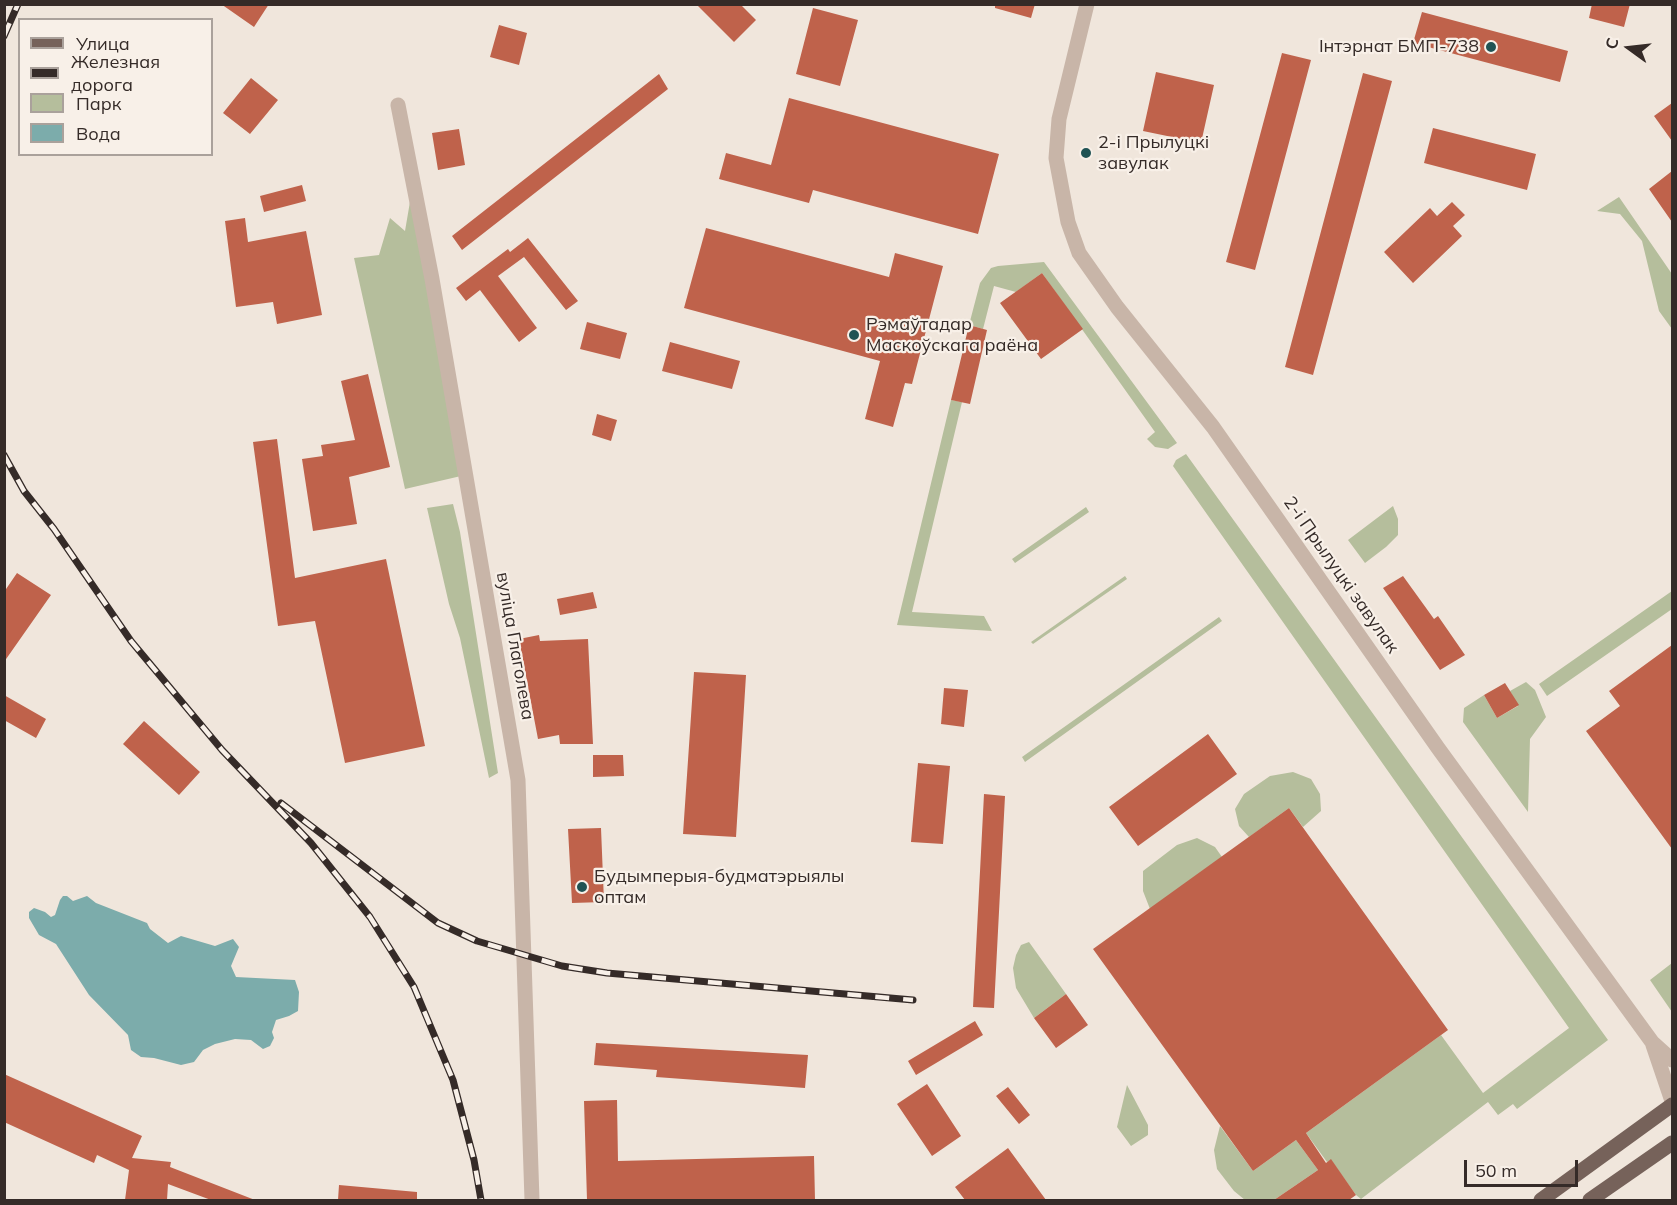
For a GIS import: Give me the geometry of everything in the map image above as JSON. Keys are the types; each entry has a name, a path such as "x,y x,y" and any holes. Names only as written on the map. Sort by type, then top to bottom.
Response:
{"main road":[{"path":"1541,1200 1672,1103"},
{"path":"1590,1200 1672,1143"}],"street":[{"name":"2-і Прылуцкі завулак","path":"1087,4 1059,119 1056,158 1064,206 1079,253 1117,307 1213,427 1438,748 1652,1042 1672,1059"},
{"name":"вуліца Глаголева","path":"398,105 432,279 518,780 532,1200"},
{"name":"2-і Прылуцкі завулак","path":"1652,1042 1672,1103"}],"green space":[{"path":"412,190 461,476 405,489 354,258 379,255 390,218 405,231"},
{"path":"1619,197 1672,274 1672,329 1659,311 1642,241 1620,214 1597,211"},
{"path":"1044,262 1177,443 1168,449 1155,447 1147,439 1155,432 1042,273 1016,292 994,286 983,329 969,325 980,283 991,268"},
{"path":"951,400 962,402 912,612 984,616 992,631 897,625"},
{"path":"1186,454 1608,1040 1517,1109 1513,1104 1498,1115 1488,1102 1361,1199 1331,1160 1327,1162 1306,1133 1441,1035 1483,1093 1569,1028 1173,466 1176,460"},
{"path":"453,504 460,532 498,773 489,778 460,638 449,604 427,508"},
{"path":"1393,506 1398,519 1398,535 1365,563 1348,540"},
{"path":"1086,507 1089,512 1015,563 1012,559"},
{"path":"1125,576 1127,579 1033,644 1031,642"},
{"path":"1672,591 1672,609 1547,696 1539,684"},
{"path":"1219,617 1222,621 1025,762 1022,757"},
{"path":"1526,682 1535,690 1546,717 1530,739 1528,812 1463,722 1464,708 1484,695 1497,718 1518,706 1510,691"},
{"path":"1293,772 1311,779 1320,794 1321,811 1303,827 1289,808 1249,837 1239,826 1235,809 1244,794 1270,776"},
{"path":"1197,838 1215,847 1222,857 1150,909 1143,891 1143,871 1177,845"},
{"path":"1029,942 1066,994 1034,1018 1016,988 1013,968 1021,945"},
{"path":"1672,963 1672,1012 1650,980"},
{"path":"1127,1085 1148,1125 1148,1135 1131,1146 1117,1127"},
{"path":"1220,1126 1253,1171 1296,1140 1318,1170 1274,1200 1245,1200 1234,1191 1217,1169 1214,1150"}],"water":[{"path":"63,896 73,901 87,896 96,903 147,923 150,929 168,943 181,936 215,946 233,939 239,947 231,966 236,977 295,980 299,992 298,1011 276,1020 272,1032 274,1038 270,1046 263,1049 251,1040 235,1039 215,1044 203,1050 194,1062 181,1065 141,1057 131,1050 128,1035 89,995 56,944 39,935 29,918 29,912 34,908 51,917 55,915"}],"building":[{"path":"221,4 269,4 254,27"},
{"path":"696,4 740,4 756,20 734,42"},
{"path":"995,4 1035,4 1031,18 995,8"},
{"path":"1592,4 1630,4 1624,27 1589,18"},
{"path":"813,8 858,20 840,86 796,74"},
{"name":"Інтэрнат БМП-738","path":"1422,12 1568,51 1560,82 1413,43"},
{"path":"499,25 527,33 519,65 490,57"},
{"path":"1282,53 1311,60 1255,270 1226,262"},
{"path":"1156,72 1214,85 1201,143 1143,131"},
{"path":"1363,73 1392,81 1313,375 1285,367"},
{"path":"659,74 668,89 462,250 452,236"},
{"path":"251,78 278,100 250,134 223,113"},
{"path":"789,98 999,154 978,234 813,190 809,203 719,179 726,153 771,165"},
{"path":"1672,103 1672,141 1654,116"},
{"path":"1433,128 1536,154 1527,190 1424,163"},
{"path":"459,129 465,165 438,170 432,133"},
{"path":"1672,171 1672,222 1649,189"},
{"path":"302,185 306,201 264,212 260,196"},
{"path":"1452,202 1465,215 1453,226 1462,236 1413,283 1384,252 1430,208 1437,216"},
{"path":"245,218 248,242 306,231 322,315 277,324 273,302 236,307 225,221"},
{"name":"Рэмаўтадар Маскоўскага раёна","path":"706,228 889,277 895,253 943,266 912,384 905,383 893,427 865,419 880,361 684,308"},
{"path":"528,238 578,301 566,310 524,257 498,276 537,328 519,342 480,290 466,301 456,288 508,249 510,252"},
{"path":"1042,273 1083,329 1041,359 1000,303"},
{"path":"587,322 627,333 620,359 580,349"},
{"path":"969,325 987,330 970,404 951,400"},
{"path":"670,342 740,361 732,389 662,371"},
{"path":"368,374 390,467 349,477 357,524 313,531 302,459 323,456 321,445 355,440 341,381"},
{"path":"597,414 617,420 611,441 592,435"},
{"path":"277,439 295,578 386,559 425,746 345,763 315,621 278,626 253,442"},
{"path":"17,573 51,595 4,662 4,592"},
{"path":"1403,576 1434,619 1438,616 1465,655 1440,670 1383,588"},
{"path":"593,592 597,608 560,615 557,599"},
{"path":"539,635 540,641 588,639 593,744 560,744 559,735 538,739 519,639"},
{"path":"1672,645 1672,849 1586,731 1620,706 1609,691"},
{"path":"694,672 746,675 736,837 683,834"},
{"path":"1505,683 1519,705 1497,718 1484,695"},
{"path":"944,688 968,690 964,727 941,724"},
{"path":"4,695 46,719 36,738 4,720"},
{"path":"144,721 200,772 179,795 123,744"},
{"path":"1208,734 1237,774 1138,846 1109,807"},
{"path":"593,755 623,755 624,776 593,777"},
{"path":"918,763 950,766 943,844 911,842"},
{"path":"984,794 1005,796 994,1008 973,1007"},
{"path":"1289,808 1448,1030 1306,1133 1326,1163 1331,1159 1356,1195 1349,1200 1274,1200 1318,1170 1296,1140 1253,1171 1093,949"},
{"path":"601,828 604,902 572,903 568,829"},
{"path":"1066,994 1088,1025 1056,1048 1034,1018"},
{"path":"975,1021 983,1035 916,1075 908,1061"},
{"path":"596,1043 808,1055 805,1088 656,1077 657,1070 594,1065"},
{"path":"4,1074 142,1136 132,1158 171,1162 170,1167 255,1200 211,1200 168,1184 167,1200 125,1200 129,1170 97,1155 94,1163 4,1122"},
{"path":"927,1084 961,1136 932,1156 897,1104"},
{"path":"1008,1087 1030,1115 1019,1124 996,1096"},
{"path":"617,1100 618,1161 814,1156 815,1200 587,1200 584,1101"},
{"path":"1008,1148 1046,1200 965,1200 955,1187"},
{"path":"339,1185 417,1192 417,1200 338,1200"}],"railway":[{"path":"4,36 18,4"},
{"path":"4,455 24,491 54,529 131,641 222,750 311,843 370,917 414,987 453,1080 474,1160 481,1200"},
{"path":"281,803 438,923 477,941 562,966 607,973 913,1000"}],"place":[{"name":"Інтэрнат БМП-738","path":"1491,47"},
{"name":"2-і Прылуцкі завулак","path":"1086,153"},
{"name":"Рэмаўтадар Маскоўскага раёна","path":"854,335"},
{"name":"Будымперыя-будматэрыялы оптам","path":"582,887"}]}
